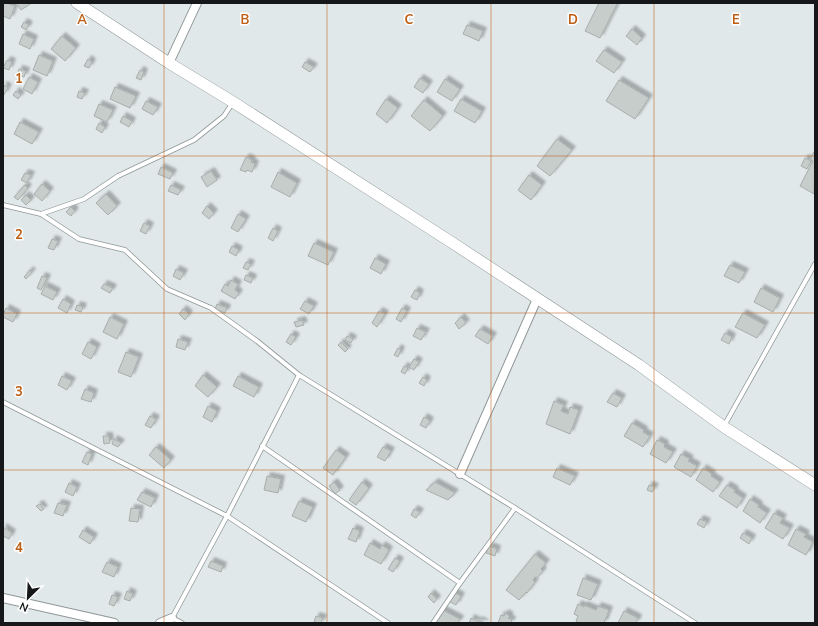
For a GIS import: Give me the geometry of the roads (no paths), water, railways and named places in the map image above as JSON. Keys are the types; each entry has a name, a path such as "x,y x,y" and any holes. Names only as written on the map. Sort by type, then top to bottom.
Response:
{"main road":[{"path":"77,3 448,240 639,365 724,427 815,485"}],"street":[{"path":"169,63 197,3"},
{"path":"460,474 537,299"},
{"path":"3,598 114,623"},
{"path":"160,623 172,618"}],"lane":[{"path":"41,214 84,199 118,176 194,140 224,116 233,102"},
{"path":"3,205 41,214 79,238 125,250 167,289 211,308 257,341 299,375 515,508 695,623"},
{"path":"724,427 815,264"},
{"path":"182,623 172,618 227,516 299,375"},
{"path":"3,402 227,516 388,623"},
{"path":"262,446 460,583"},
{"path":"433,623 460,583 515,508"}]}
